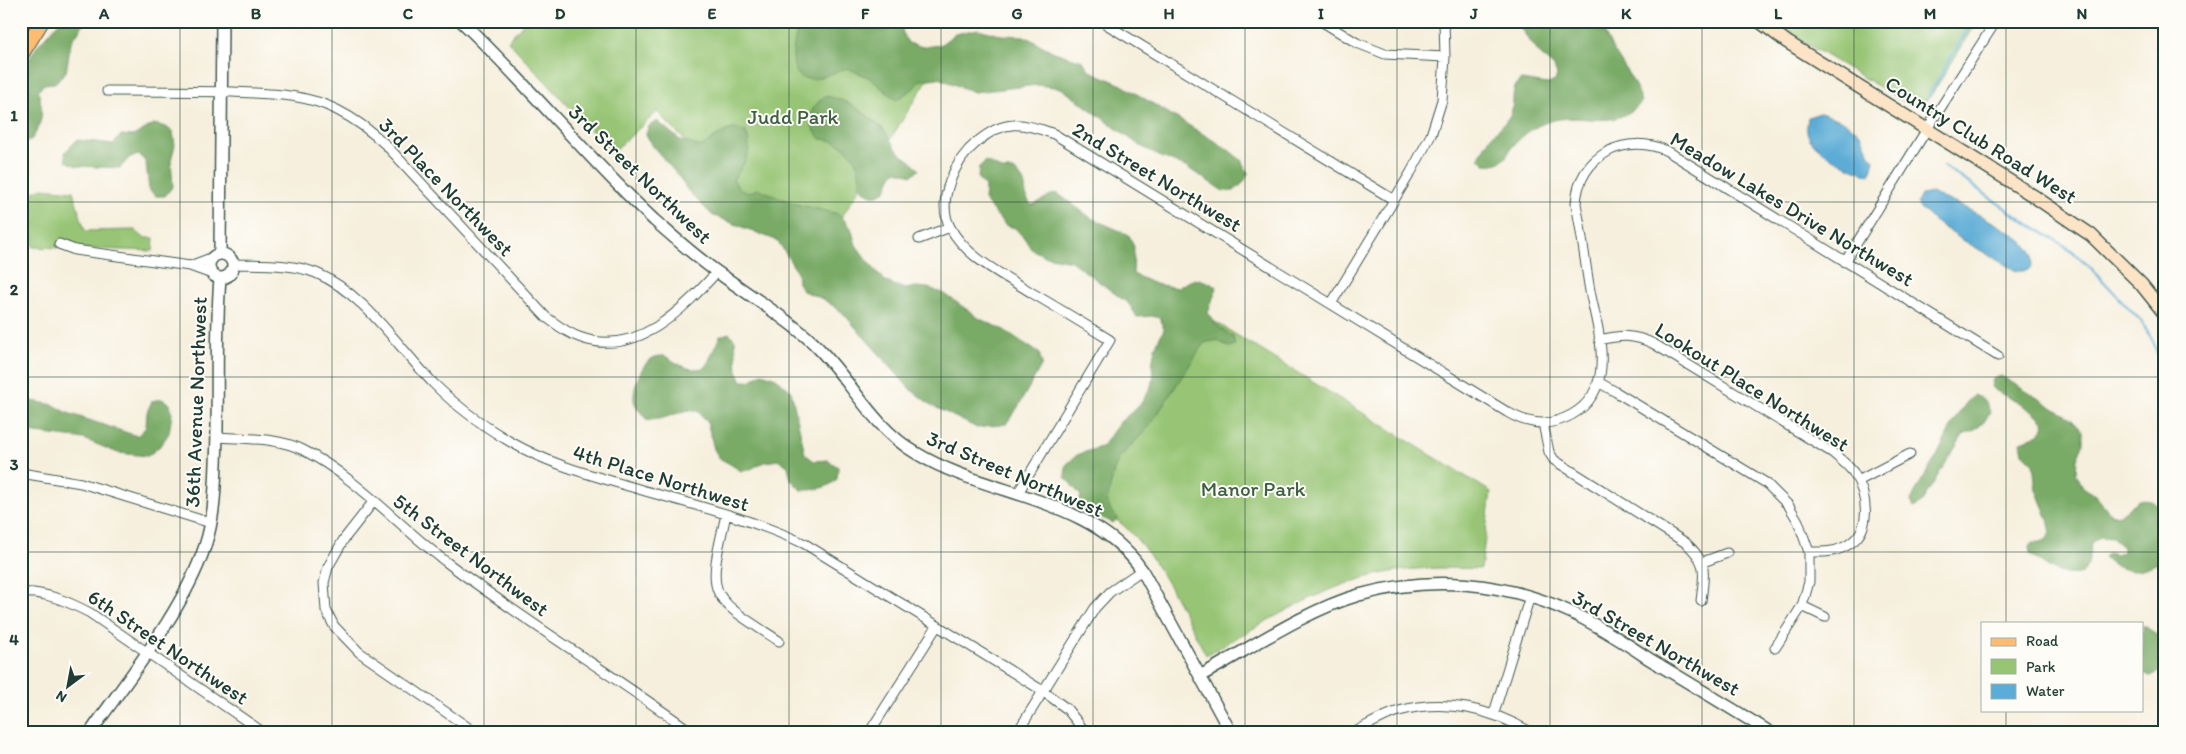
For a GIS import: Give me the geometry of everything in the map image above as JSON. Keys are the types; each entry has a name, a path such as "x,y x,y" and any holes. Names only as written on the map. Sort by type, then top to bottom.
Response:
{"main road":[{"path":"21,55 42,21"},
{"name":"Country Club Road West","path":"1759,21 1794,47 2032,195 2091,235 2141,284 2165,314"}],"street":[{"name":"36th Avenue Northwest","path":"90,733 146,652 190,582 206,544 214,503 218,437 217,308 216,276 208,265 215,255 222,92 222,21"},
{"name":"3rd Street Northwest","path":"460,21 618,186 655,221 717,272 792,324 824,353 868,412 899,442 917,454 961,475 1040,501 1103,531 1124,547 1142,570 1200,676 1306,617 1340,602 1377,591 1414,584 1445,582 1505,589 1530,596 1571,612 1771,733"},
{"path":"1101,21 1394,200"},
{"path":"1321,21 1357,43 1384,54 1411,57 1445,57"},
{"path":"1331,304 1431,135 1442,100 1445,57 1444,21"},
{"path":"1845,262 1996,21"},
{"name":"3rd Place Northwest","path":"107,91 222,92 294,96 336,109 356,120 386,145 537,308 546,317 578,337 600,342 613,342 644,333 680,311 717,272"},
{"name":"2nd Street Northwest","path":"950,226 946,208 947,192 955,170 963,157 973,145 994,129 1021,124 1035,127 1062,139 1331,304"},
{"name":"Meadow Lakes Drive Northwest","path":"1331,304 1518,419 1526,422 1543,423 1562,420 1579,411 1591,397 1598,382 1600,366 1599,340 1576,204 1577,193 1585,173 1600,156 1619,147 1638,143 1649,144 1669,152 1998,356"},
{"path":"918,239 950,226 958,238 982,261 1110,340 1018,493"},
{"path":"59,244 75,250 190,266 216,276"},
{"path":"190,266 215,255 228,256 234,264"},
{"name":"36th Avenue Northwest","path":"216,276 228,276 233,271 234,264"},
{"name":"4th Place Northwest","path":"234,264 284,265 301,268 330,280 361,304 452,400 491,429 530,452 585,474 726,515 777,532 805,544 1043,691 1067,709 1086,733"},
{"name":"Lookout Place Northwest","path":"1599,340 1627,336 1642,338 1654,344 1833,453 1852,471 1858,481 1866,504 1866,514 1861,530 1856,538 1844,547 1825,552 1809,552"},
{"path":"1598,382 1766,483 1794,513 1804,534 1809,552 1809,582 1802,606 1775,648"},
{"path":"1543,423 1549,452 1554,460 1686,542 1702,562 1704,574 1701,602"},
{"name":"5th Street Northwest","path":"218,437 281,441 292,445 333,468 478,585 693,733"},
{"path":"1858,481 1910,454"},
{"path":"21,473 81,483 210,523"},
{"path":"373,502 335,552 324,583 326,610 334,626 359,652 476,733"},
{"path":"726,515 715,568 716,589 731,610 779,640"},
{"path":"1702,562 1727,553"},
{"path":"1017,733 1099,604 1110,592 1142,570"},
{"name":"6th Street Northwest","path":"21,593 49,596 68,602 90,613 264,733"},
{"path":"1494,713 1530,596"},
{"path":"1802,606 1825,617"},
{"path":"869,733 937,626"},
{"path":"1200,676 1231,733"},
{"path":"1353,733 1378,719 1398,711 1456,706 1494,713 1515,722 1532,733"}],"green space":[{"path":"60,21 86,21 71,42 66,72 55,83 44,84 38,91 42,111 40,122 31,140 21,143 21,73 37,46"},
{"name":"Judd Park","path":"525,21 803,21 941,58 818,255 721,177 657,112 612,153 508,41"},
{"path":"791,21 818,21 825,26 844,25 857,21 897,21 900,23 908,43 923,47 940,45 955,34 978,29 1001,35 1024,36 1054,52 1083,61 1090,71 1122,85 1226,148 1241,160 1248,173 1244,182 1234,191 1223,191 1188,168 1139,145 1061,88 1038,85 974,92 938,78 920,80 914,88 896,100 870,78 847,68 825,76 812,79 804,78 798,75 793,62 797,31"},
{"path":"1515,21 1604,21 1607,38 1634,83 1641,103 1630,112 1619,117 1597,120 1575,118 1544,123 1529,131 1512,147 1501,161 1494,164 1485,164 1479,158 1491,137 1509,117 1517,84 1521,80 1548,84 1555,81 1557,75 1554,67 1539,53"},
{"path":"1778,21 1978,21 1930,97 1920,103 1908,104 1805,43"},
{"path":"825,96 848,103 870,118 883,129 899,152 915,164 919,170 912,175 897,171 882,193 873,195 867,192 860,184 857,165 850,153 835,142 821,139 812,127 812,111"},
{"path":"657,121 680,140 701,147 728,130 740,129 746,132 749,146 747,158 733,180 738,187 747,193 758,189 796,204 839,214 851,228 856,245 886,282 905,289 916,287 928,288 945,294 980,319 1004,330 1039,353 1042,364 1018,407 1006,424 977,428 931,405 910,389 842,312 823,299 803,291 798,283 797,272 778,241 712,215 688,191 680,178 651,144 646,134 649,126"},
{"path":"154,124 166,127 173,132 175,145 171,160 173,186 165,196 156,196 149,190 146,163 140,155 130,157 120,168 77,166 66,161 65,152 77,140 114,144 121,135 133,136"},
{"path":"986,161 1002,170 1014,170 1023,180 1026,195 1031,205 1057,193 1091,218 1129,235 1134,247 1133,274 1155,284 1178,288 1193,280 1206,281 1217,287 1208,313 1215,324 1233,337 1235,345 1229,347 1217,340 1204,343 1149,427 1120,457 1114,470 1107,502 1111,511 1118,518 1113,523 1082,508 1079,502 1081,496 1065,477 1066,465 1077,455 1103,446 1119,423 1140,405 1150,389 1154,376 1152,366 1155,347 1164,329 1160,318 1152,316 1137,317 1129,304 1071,261 1045,256 1031,249 1015,228 1005,225 984,200 985,187 978,179 979,167"},
{"path":"43,188 73,191 85,231 135,230 144,238 154,238 153,251 33,247 29,194"},
{"name":"Manor Park","path":"1204,315 1491,492 1481,569 1439,568 1397,571 1371,576 1322,593 1298,604 1206,655 1159,569 1136,538 1123,525 1110,516 1085,504"},
{"path":"729,333 735,340 737,371 742,381 750,381 762,373 776,378 791,391 805,454 814,461 828,460 838,467 837,479 829,485 811,490 801,490 791,480 788,466 779,460 764,462 749,470 741,471 719,458 714,449 707,421 697,411 688,410 660,419 647,420 637,408 634,400 635,389 641,370 649,361 656,357 665,356 679,365 689,368 700,369 706,367 720,336"},
{"path":"2001,376 2072,419 2083,431 2083,444 2077,459 2076,473 2083,487 2095,495 2112,515 2121,514 2139,500 2152,501 2165,513 2165,559 2141,569 2133,570 2118,567 2104,557 2108,553 2116,555 2123,552 2123,547 2112,538 2100,537 2091,544 2088,564 2083,573 2061,573 2030,554 2029,547 2033,542 2043,541 2051,533 2048,519 2036,490 2033,463 2023,453 2021,442 2039,434 2045,425 2029,409 1991,387 1993,379"},
{"path":"1974,395 1985,401 1990,412 1984,422 1975,430 1963,435 1921,503 1914,508 1911,501 1917,489 1962,408"},
{"path":"21,399 54,405 68,413 137,436 146,427 147,412 152,401 162,399 170,404 172,414 169,433 161,445 148,456 118,453 84,439 21,431"},
{"path":"2144,626 2165,639 2165,668 2151,676 2144,674"}],"water":[{"path":"1820,113 1844,122 1860,134 1874,160 1870,175 1837,161 1814,144 1807,133 1808,117"},
{"path":"1931,193 1988,220 2018,238 2028,247 2033,255 2032,267 2026,271 2016,271 1946,230 1923,211 1917,203 1921,195"}],"waterway":[{"path":"1928,97 1969,27"},
{"path":"1944,166 2024,221 2065,246 2090,267 2141,321 2152,339 2165,374"}]}
